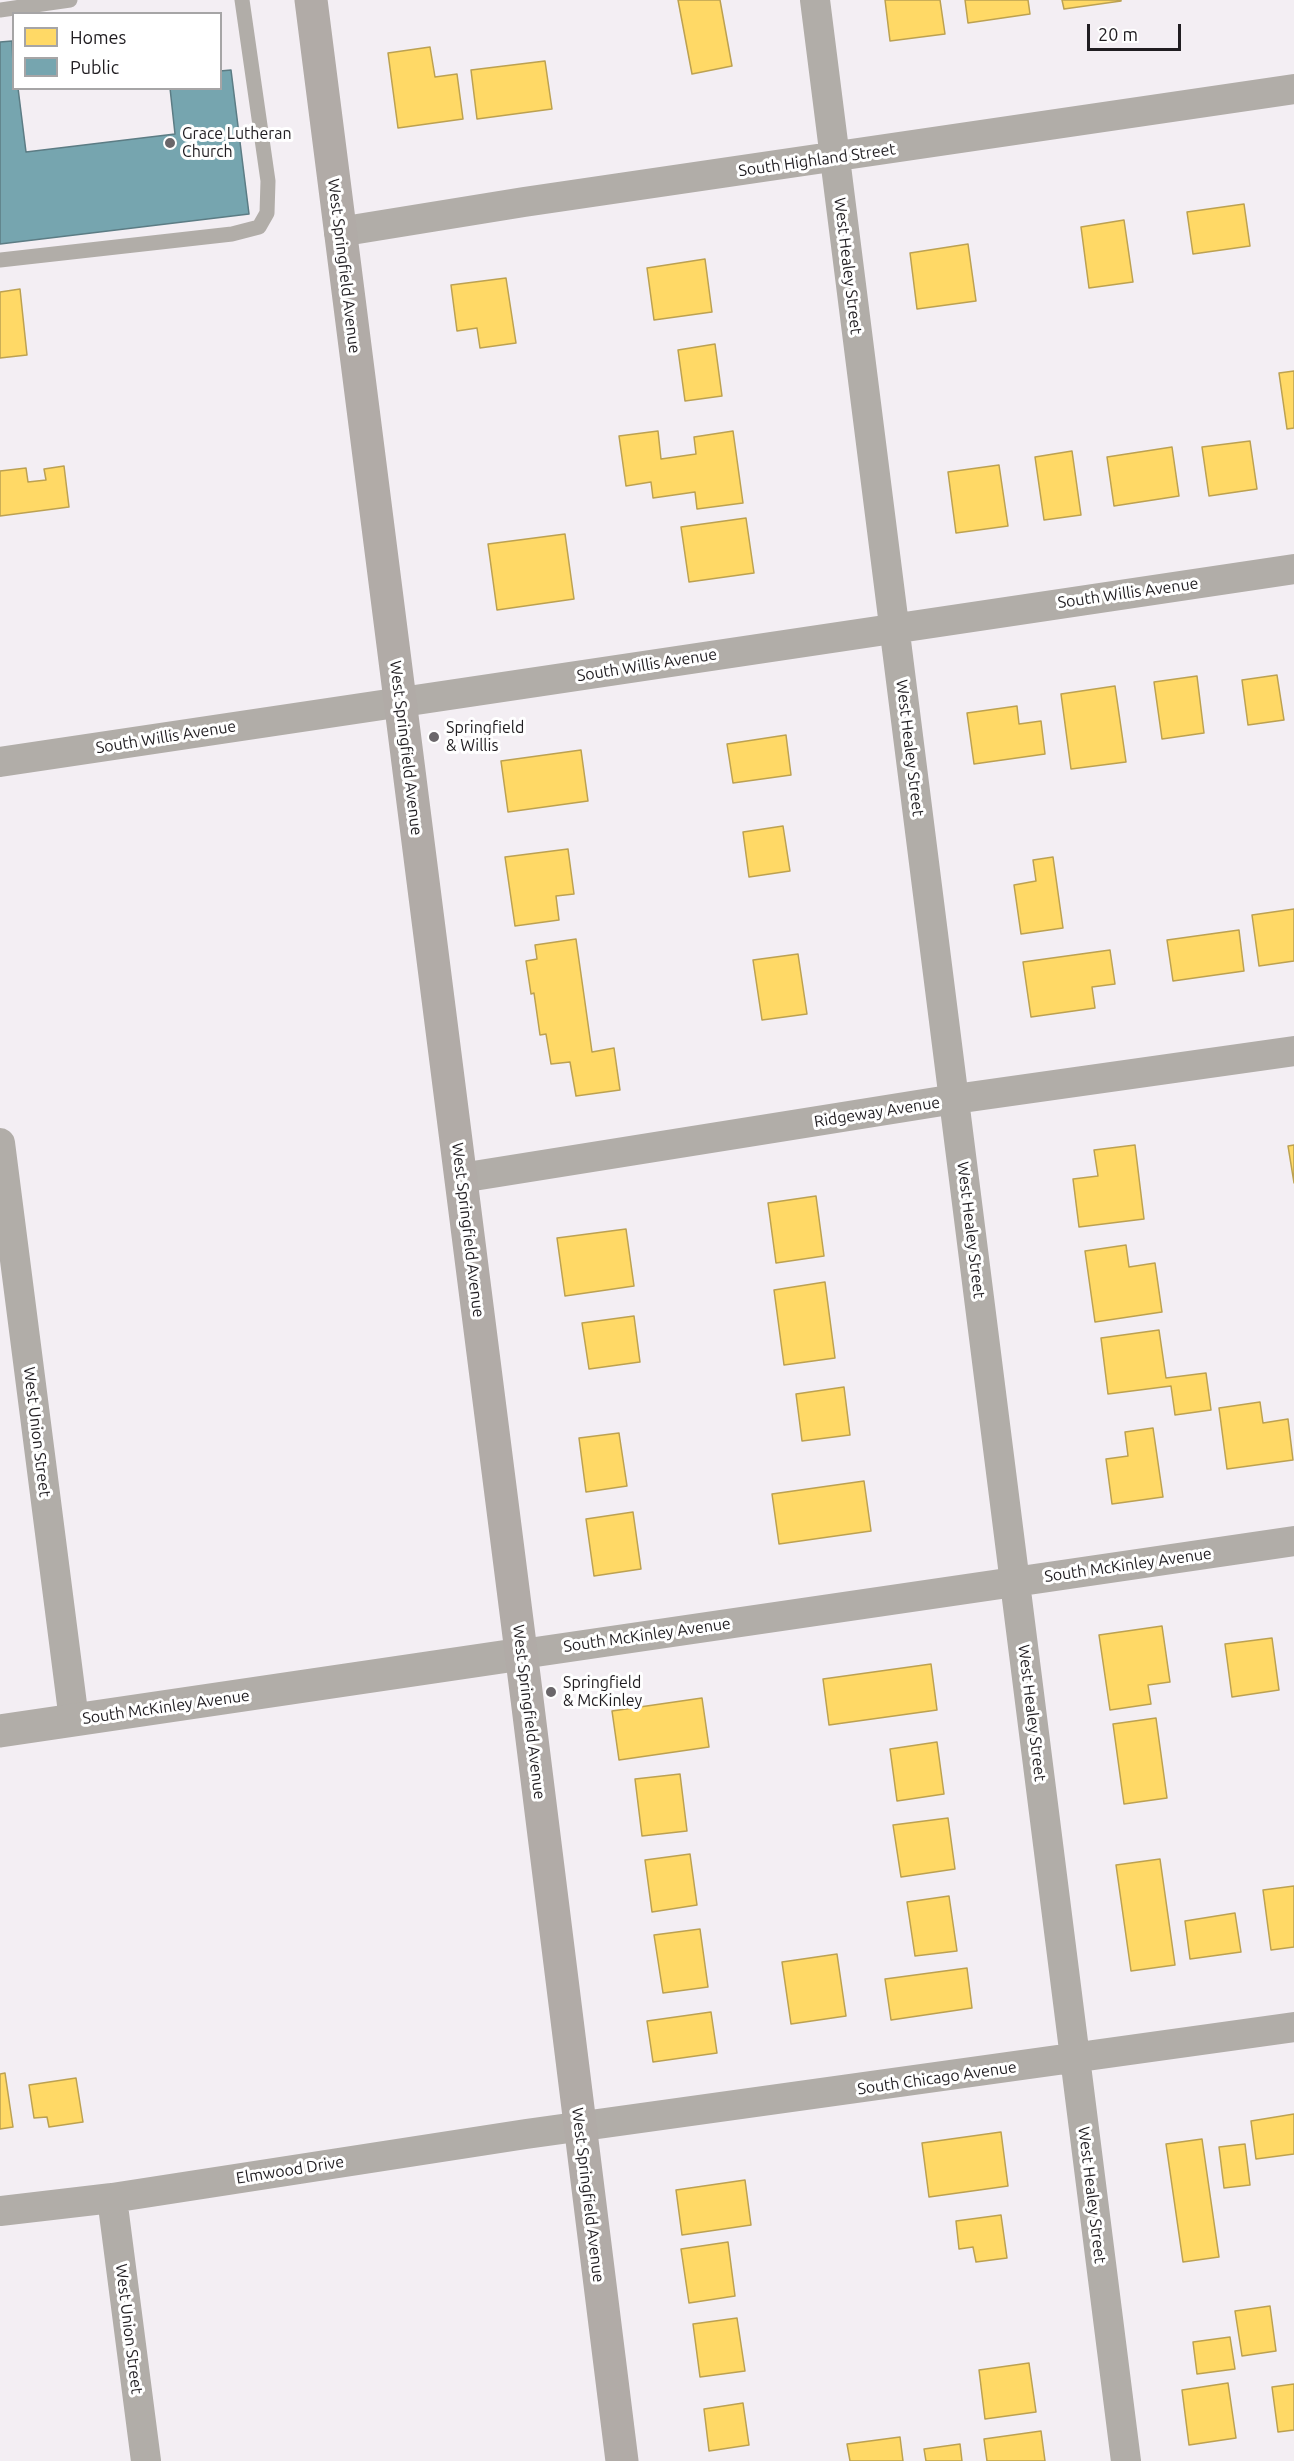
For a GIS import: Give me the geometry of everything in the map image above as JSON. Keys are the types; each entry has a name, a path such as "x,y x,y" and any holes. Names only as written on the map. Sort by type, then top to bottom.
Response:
{"main road":[{"name":"West Springfield Avenue","path":"311,0 522,1654 622,2461"}],"street":[{"name":"West Healey Street","path":"815,0 1126,2461"},
{"name":"South Highland Street","path":"339,232 524,202 1294,89"},
{"name":"South Willis Avenue","path":"0,762 1294,569"},
{"name":"Ridgeway Avenue","path":"461,1178 955,1099 1294,1051"},
{"name":"West Union Street","path":"0,1143 74,1720"},
{"name":"South McKinley Avenue","path":"0,1731 1294,1541"},
{"name":"South Chicago Avenue","path":"580,2127 1294,2027"},
{"name":"Elmwood Drive","path":"0,2211 112,2198 580,2127"},
{"name":"West Union Street","path":"112,2198 146,2461"}],"lane":[{"path":"0,10 70,0"},
{"path":"0,260 232,234 259,227 267,213 268,181 242,0"}],"building: Homes":[{"path":"678,0 720,0 732,66 692,74"},
{"path":"885,0 940,0 945,34 890,41"},
{"path":"965,0 1028,0 1030,14 968,23"},
{"path":"1062,0 1121,0 1121,1 1064,9"},
{"path":"430,47 435,77 457,74 463,119 398,128 388,53"},
{"path":"545,61 552,109 477,119 471,70"},
{"path":"1244,204 1250,246 1193,254 1187,212"},
{"path":"1124,220 1133,282 1089,288 1081,227"},
{"path":"968,244 976,301 917,309 910,253"},
{"path":"705,259 712,312 654,320 647,268"},
{"path":"506,278 516,343 480,348 477,328 457,331 451,285"},
{"path":"20,289 27,355 0,358 0,292"},
{"path":"715,344 722,396 685,401 678,350"},
{"path":"1294,371 1294,428 1287,429 1279,373"},
{"path":"658,431 661,459 696,454 694,437 733,431 743,503 697,509 695,492 653,498 651,482 626,486 619,436"},
{"path":"1250,441 1257,489 1209,496 1202,447"},
{"path":"1172,447 1179,496 1114,506 1107,457"},
{"path":"1072,451 1081,515 1044,520 1035,457"},
{"path":"999,465 1008,526 956,533 948,472"},
{"path":"64,466 69,507 0,516 0,471 26,468 28,482 46,480 44,469"},
{"path":"746,518 754,573 689,582 681,527"},
{"path":"565,534 574,599 497,610 488,544"},
{"path":"1277,675 1284,720 1248,725 1242,680"},
{"path":"1197,676 1204,733 1162,739 1154,682"},
{"path":"1115,686 1126,762 1071,769 1061,694"},
{"path":"1017,706 1019,724 1041,721 1045,754 974,764 967,713"},
{"path":"786,735 791,775 733,783 727,744"},
{"path":"581,750 588,801 508,812 501,761"},
{"path":"783,826 790,871 749,877 743,832"},
{"path":"568,849 574,894 556,896 559,920 515,926 505,857"},
{"path":"1053,857 1063,928 1021,934 1014,885 1036,881 1033,860"},
{"path":"1294,909 1294,961 1259,966 1252,915"},
{"path":"1239,930 1244,971 1173,981 1167,940"},
{"path":"576,939 592,1052 614,1048 620,1090 576,1096 570,1062 551,1064 546,1034 540,1035 534,993 531,994 526,961 537,959 535,945"},
{"path":"1110,950 1115,984 1092,987 1095,1008 1031,1017 1023,962"},
{"path":"798,954 807,1014 762,1020 753,960"},
{"path":"1135,1145 1144,1219 1079,1227 1073,1179 1098,1176 1094,1150"},
{"path":"1294,1145 1294,1183 1288,1146"},
{"path":"816,1196 824,1256 776,1263 768,1203"},
{"path":"626,1229 634,1286 565,1296 557,1238"},
{"path":"1126,1245 1129,1267 1155,1263 1162,1312 1095,1322 1085,1251"},
{"path":"825,1282 835,1358 784,1365 774,1290"},
{"path":"634,1316 640,1362 589,1369 582,1323"},
{"path":"1159,1330 1166,1378 1206,1373 1211,1410 1175,1415 1171,1386 1108,1394 1101,1338"},
{"path":"844,1387 850,1435 802,1441 796,1394"},
{"path":"1260,1402 1263,1423 1288,1419 1293,1460 1227,1469 1219,1408"},
{"path":"1153,1428 1163,1497 1112,1504 1106,1459 1128,1456 1125,1432"},
{"path":"619,1433 627,1486 586,1492 579,1438"},
{"path":"864,1481 871,1531 779,1544 772,1494"},
{"path":"633,1512 641,1569 594,1576 586,1519"},
{"path":"1162,1626 1170,1682 1148,1685 1151,1704 1110,1710 1099,1635"},
{"path":"1272,1638 1279,1690 1232,1697 1225,1644"},
{"path":"931,1664 937,1710 829,1725 823,1679"},
{"path":"702,1698 709,1747 619,1760 612,1711"},
{"path":"1156,1718 1167,1798 1124,1804 1113,1724"},
{"path":"937,1742 944,1794 897,1801 890,1749"},
{"path":"680,1774 687,1831 642,1836 635,1779"},
{"path":"948,1818 955,1869 901,1877 893,1825"},
{"path":"690,1854 697,1905 652,1912 645,1860"},
{"path":"1160,1859 1175,1965 1131,1971 1116,1865"},
{"path":"1294,1886 1294,1947 1271,1950 1263,1890"},
{"path":"949,1896 957,1951 915,1956 907,1902"},
{"path":"1235,1913 1241,1952 1190,1959 1185,1921"},
{"path":"700,1929 708,1987 663,1993 654,1935"},
{"path":"837,1954 846,2016 791,2024 782,1962"},
{"path":"967,1968 972,2008 891,2020 885,1979"},
{"path":"711,2012 717,2053 653,2062 647,2021"},
{"path":"5,2073 13,2127 0,2129 0,2074"},
{"path":"76,2078 83,2122 49,2127 47,2117 34,2118 29,2085"},
{"path":"1294,2114 1294,2154 1256,2159 1251,2121"},
{"path":"1001,2132 1008,2186 929,2197 922,2143"},
{"path":"1202,2139 1219,2257 1183,2262 1166,2144"},
{"path":"1245,2144 1250,2185 1224,2188 1219,2147"},
{"path":"745,2180 751,2225 682,2235 676,2190"},
{"path":"1001,2215 1007,2258 976,2262 973,2247 959,2249 956,2221"},
{"path":"728,2242 735,2296 689,2303 681,2249"},
{"path":"1270,2306 1276,2351 1242,2356 1235,2311"},
{"path":"737,2318 745,2371 700,2377 693,2324"},
{"path":"1230,2337 1235,2369 1197,2374 1193,2342"},
{"path":"1029,2363 1036,2412 985,2419 979,2370"},
{"path":"1228,2383 1236,2438 1189,2445 1182,2390"},
{"path":"1294,2384 1294,2430 1278,2432 1272,2387"},
{"path":"743,2403 749,2445 709,2451 704,2409"},
{"path":"1041,2431 1045,2461 987,2461 984,2439"},
{"path":"900,2437 903,2461 850,2461 847,2444"},
{"path":"960,2444 962,2461 926,2461 924,2449"}],"building: Public":[{"name":"Grace Lutheran Church","path":"12,41 12,90 18,90 26,152 175,134 170,90 222,90 222,71 231,70 249,214 0,244 0,42"}],"place":[{"name":"Grace Lutheran Church","path":"170,143"},
{"name":"Springfield & Willis","path":"434,737"},
{"name":"Springfield & McKinley","path":"551,1692"}]}
